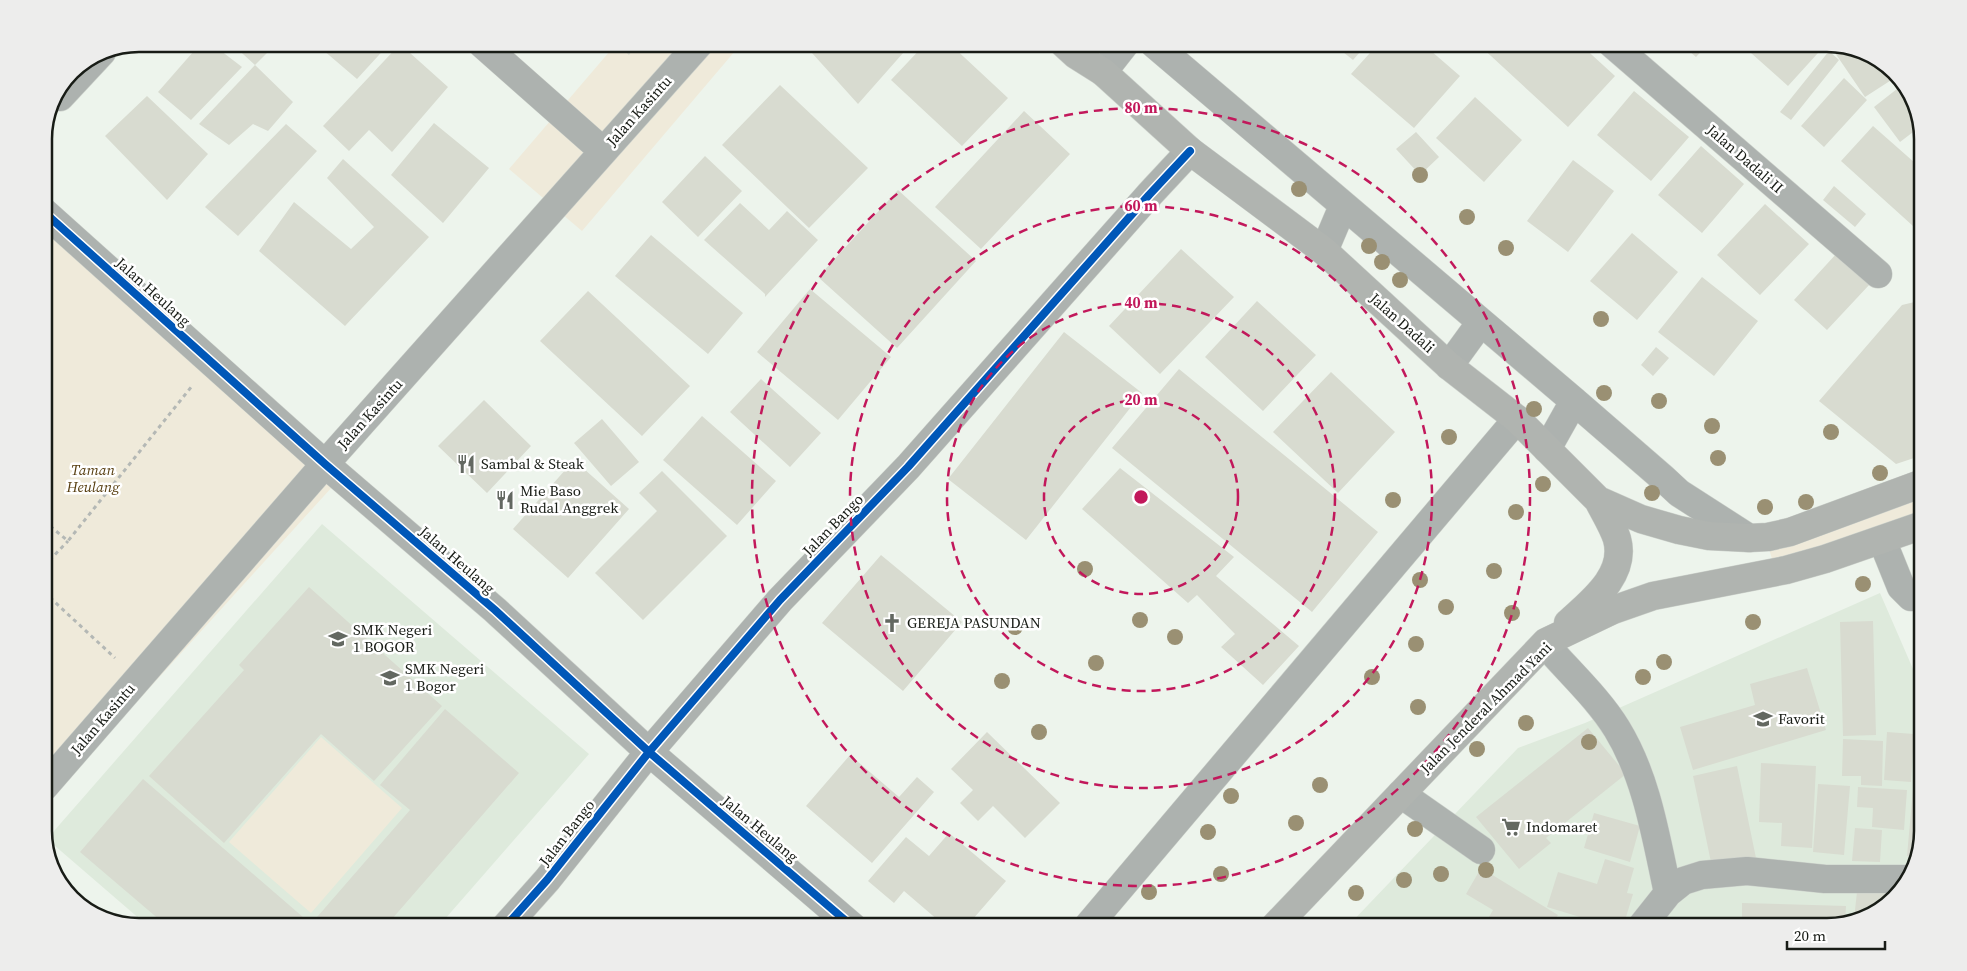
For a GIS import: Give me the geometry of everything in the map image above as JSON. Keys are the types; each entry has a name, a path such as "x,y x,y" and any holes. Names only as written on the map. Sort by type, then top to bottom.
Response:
{"main road":[{"name":"Jalan Dadali","path":"1073,52 1103,72 1190,151 1324,251 1449,366 1517,419 1598,500 1641,519 1678,530 1709,536 1758,537"},
{"path":"1758,537 1790,532 1914,486"},
{"path":"1545,643 1606,587 1613,574 1618,556 1617,540 1598,500"},
{"name":"Jalan Jenderal Ahmad Yani","path":"1283,918 1545,643 1613,610 1640,600 1786,570 1825,560 1914,528"}],"street":[{"path":"491,52 603,151"},
{"name":"Jalan Kasintu","path":"53,777 325,464 692,52"},
{"path":"1103,72 1119,52"},
{"path":"1163,52 1664,478 1678,493 1758,537"},
{"name":"Jalan Dadali II","path":"1621,52 1878,274"},
{"name":"Jalan Bango","path":"513,918 547,880 648,752 780,600 908,467 1190,151"},
{"path":"1324,251 1343,206"},
{"name":"Jalan Heulang","path":"53,220 325,464 495,610 648,752 842,918"},
{"path":"1449,366 1480,322"},
{"path":"1547,449 1574,401"},
{"path":"1095,918 1517,419"},
{"path":"1882,540 1901,587 1911,597"},
{"path":"1545,643 1602,708 1617,730 1646,794 1668,893"},
{"path":"1402,794 1481,850"},
{"path":"1648,918 1668,893 1683,881 1702,876 1747,871 1826,879 1901,879"}],"path":[{"path":"53,556 211,363"},
{"path":"53,528 68,540"},
{"path":"53,600 138,679"}],"shaded area":[{"name":"SMK Negeri 1 BOGOR","path":"322,524 589,754 446,918 139,918 54,845 53,832"},
{"path":"1880,593 1914,671 1914,832 1913,849 1906,870 1897,885 1881,901 1861,912 1839,918 1356,918 1518,748 1585,723"}],"green space":[{"path":"609,52 734,52 582,231 509,169"},
{"name":"Taman Heulang","path":"53,219 343,475 53,794"},
{"path":"1914,499 1914,514 1773,562 1769,549"},
{"path":"321,737 402,808 311,913 229,842"}],"building":[{"path":"193,52 222,52 242,67 191,120 158,92"},
{"path":"241,52 268,52 255,65"},
{"path":"325,52 382,52 357,79"},
{"path":"392,52 409,52 448,87 392,152 369,130 349,151 323,126"},
{"path":"813,52 904,52 858,104"},
{"path":"917,52 959,52 1008,98 962,146 891,80"},
{"path":"1343,52 1360,52 1353,60"},
{"path":"1371,52 1432,52 1460,76 1414,128 1351,74"},
{"path":"1487,52 1589,52 1615,76 1568,127"},
{"path":"1690,52 1701,52 1696,57"},
{"path":"1817,52 1818,53 1788,86 1751,53"},
{"path":"1828,52 1839,60 1791,120 1780,112"},
{"path":"1835,53 1866,61 1891,80 1865,97"},
{"path":"255,65 293,102 268,131 253,124 229,145 199,124"},
{"path":"1844,78 1867,100 1824,147 1801,126"},
{"path":"780,85 868,168 809,228 722,145"},
{"path":"1898,88 1910,111 1914,131 1900,142 1874,107"},
{"path":"1634,91 1689,137 1651,181 1597,135"},
{"path":"147,96 208,154 167,200 105,136"},
{"path":"1475,97 1522,140 1484,182 1436,138"},
{"path":"1024,111 1070,154 981,249 935,207"},
{"path":"434,123 489,168 443,223 391,175"},
{"path":"286,124 317,151 238,236 205,207"},
{"path":"1873,126 1914,162 1914,227 1841,161"},
{"path":"1416,132 1439,157 1420,175 1396,149"},
{"path":"1701,146 1744,184 1702,233 1658,195"},
{"path":"705,156 742,191 698,237 662,202"},
{"path":"343,159 429,237 345,326 259,251 294,202 351,249 374,227 327,178"},
{"path":"1573,160 1614,191 1568,252 1527,221"},
{"path":"1834,186 1866,214 1855,227 1823,200"},
{"path":"898,190 976,261 897,348 818,277"},
{"path":"740,203 769,230 787,211 818,240 765,297 765,294 704,240"},
{"path":"1765,204 1809,244 1760,295 1717,255"},
{"path":"1632,233 1678,272 1637,320 1590,281"},
{"path":"651,235 743,313 708,354 615,276"},
{"path":"1181,249 1234,297 1160,374 1109,326"},
{"path":"1837,253 1870,284 1827,330 1794,300"},
{"path":"1702,277 1758,321 1714,376 1658,332"},
{"path":"810,289 891,357 838,420 757,352"},
{"path":"588,291 690,386 642,436 540,341"},
{"path":"1257,301 1316,355 1263,411 1205,357"},
{"path":"1914,302 1914,458 1896,464 1819,401 1902,305"},
{"path":"1064,332 1142,393 1026,540 948,479"},
{"path":"1656,347 1669,358 1653,376 1641,365"},
{"path":"1179,369 1378,532 1312,612 1112,448"},
{"path":"1331,372 1395,432 1338,493 1273,432"},
{"path":"761,379 821,433 790,467 730,412"},
{"path":"484,400 531,446 487,493 438,446"},
{"path":"702,416 776,481 737,525 663,460"},
{"path":"602,419 639,462 611,486 574,443"},
{"path":"574,460 629,509 568,578 513,529"},
{"path":"1120,468 1234,557 1216,576 1299,646 1263,685 1221,647 1235,634 1197,595 1188,603 1082,509"},
{"path":"662,471 727,536 643,620 595,573 657,511 639,493"},
{"name":"GEREJA PASUNDAN","path":"881,555 962,622 903,691 822,623"},
{"name":"SMK Negeri 1 BOGOR","path":"309,587 442,706 374,781 321,734 224,843 149,776 244,670 239,665"},
{"path":"1873,621 1876,735 1843,736 1840,622"},
{"path":"1807,668 1826,730 1693,770 1680,727 1755,705 1750,684"},
{"name":"SMK Negeri 1 BOGOR","path":"445,709 519,773 393,918 316,918 410,810 380,785"},
{"path":"1588,728 1626,774 1546,838 1551,843 1519,869 1476,817"},
{"path":"987,732 1060,803 1025,838 993,806 978,821 960,803 973,790 951,769"},
{"path":"1887,732 1914,734 1911,782 1884,780"},
{"path":"1843,739 1883,741 1882,786 1861,785 1861,776 1842,776"},
{"path":"850,755 899,797 917,777 934,792 872,863 806,806"},
{"path":"1761,763 1816,766 1812,848 1781,846 1782,823 1759,822"},
{"path":"1737,766 1756,858 1712,867 1693,776"},
{"name":"SMK Negeri 1 BOGOR","path":"143,779 304,918 157,918 80,852"},
{"path":"1818,784 1850,786 1844,855 1813,852"},
{"path":"1858,787 1907,790 1904,830 1872,827 1873,808 1857,807"},
{"path":"1913,789 1913,849 1911,856 1907,856"},
{"path":"1594,813 1640,826 1630,862 1584,848"},
{"path":"1855,828 1882,830 1880,862 1852,861"},
{"path":"949,833 1006,881 974,918 936,918 904,891 894,903 868,881 906,837 929,856"},
{"path":"1605,859 1634,868 1627,893 1633,894 1626,918 1583,918 1547,907 1558,872 1597,884"},
{"path":"1481,868 1558,915 1556,918 1488,918 1493,910 1466,894"},
{"path":"1858,883 1896,886 1881,901 1855,914"},
{"path":"1742,903 1846,906 1845,917 1839,918 1742,918"}],"cycle path":[{"path":"513,918 547,880 649,752 780,600 908,467 1190,151"},
{"path":"53,220 325,464 495,610 649,752 843,918"}],"place":[{"name":"Sambal & Steak","path":"466,464"},
{"name":"Mie Baso Rudal Anggrek","path":"505,500"},
{"name":"GEREJA PASUNDAN","path":"892,623"},
{"name":"SMK Negeri 1 BOGOR","path":"338,639"},
{"name":"SMK Negeri 1 Bogor","path":"390,678"},
{"name":"Favorit","path":"1763,719"},
{"name":"Indomaret","path":"1511,827"}]}
